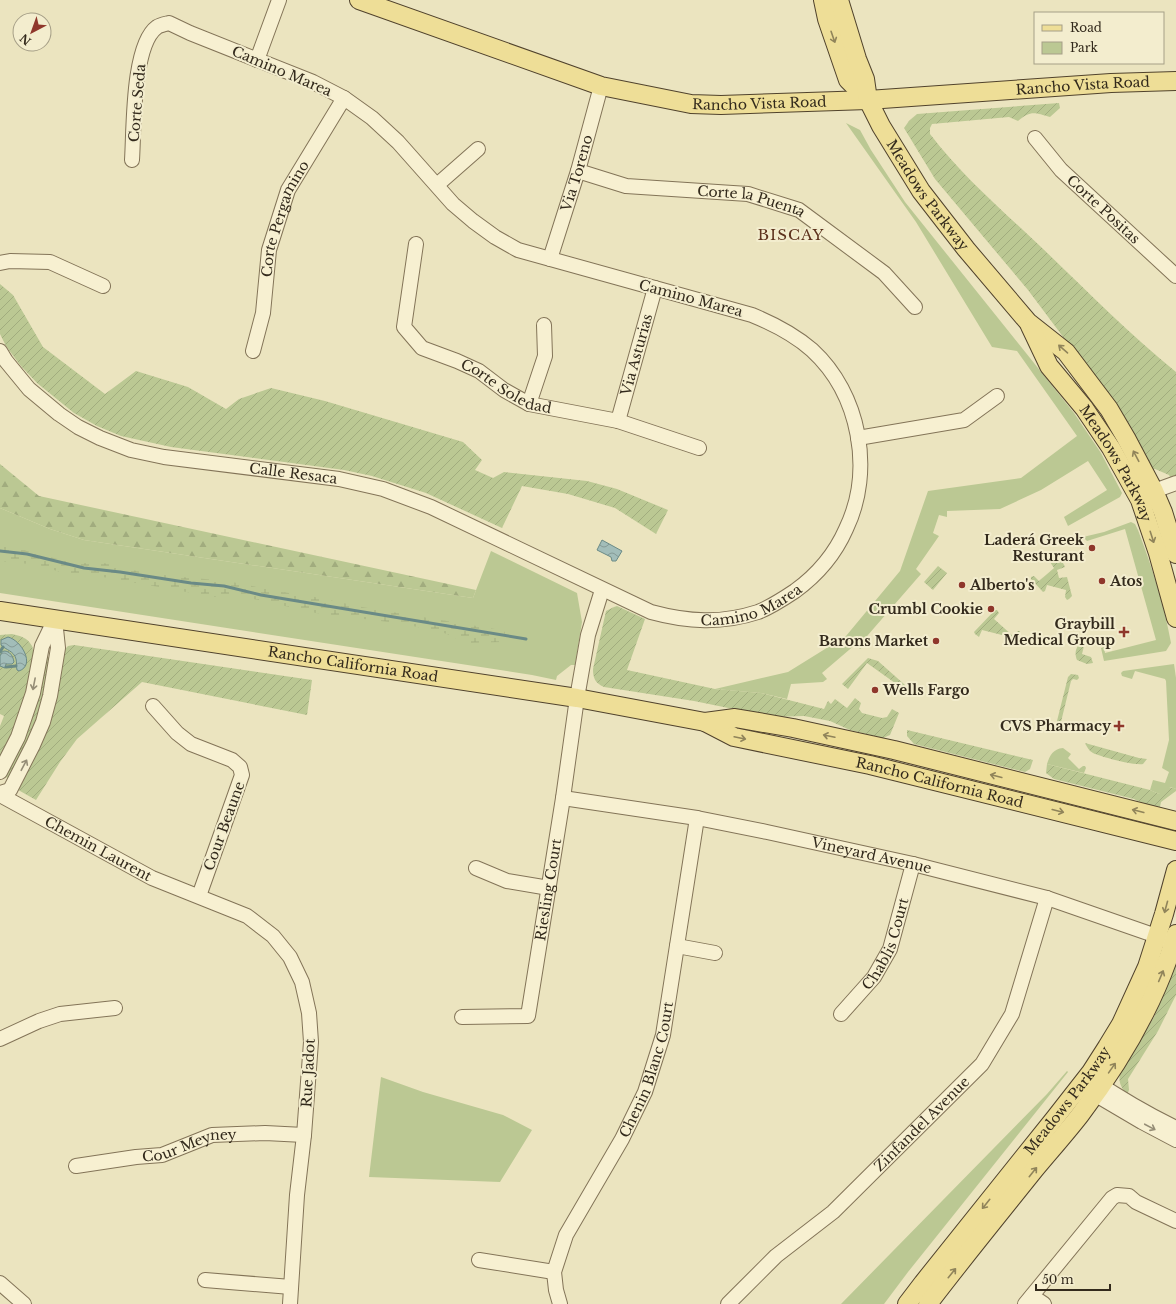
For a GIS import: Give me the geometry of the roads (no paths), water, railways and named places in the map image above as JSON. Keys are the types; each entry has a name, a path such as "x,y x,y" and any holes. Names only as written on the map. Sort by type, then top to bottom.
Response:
{"main road":[{"name":"Rancho Vista Road","path":"359,0 601,86 698,104 727,105 868,100 1111,83 1176,81"},
{"name":"Meadows Parkway","path":"823,0 827,19 848,80 868,100"},
{"name":"Meadows Parkway","path":"839,0 857,59 865,79 868,100 881,126 921,191 966,249 1028,322 1049,366 1084,408 1111,448 1147,495 1163,512 1176,554"},
{"name":"Meadows Parkway","path":"1147,495 1158,553 1176,618"},
{"name":"Rancho California Road","path":"0,611 577,698 705,722 734,737 870,765 1176,841"},
{"name":"Rancho California Road","path":"705,722 735,718 792,728 894,750 1176,821"},
{"path":"788,748 810,744 879,758 894,750"},
{"name":"Meadows Parkway","path":"928,1304 1079,1115 1091,1085 1148,967 1169,937 1176,870"},
{"name":"Meadows Parkway","path":"907,1304 923,1283 1091,1085"}],"street":[{"path":"257,60 279,0"},
{"name":"Camino Marea","path":"158,26 169,23 190,33 313,82 344,98 372,118 398,142 453,204 495,237 518,250 752,315 788,332 812,350 832,373 846,396 854,418 861,455 860,473 856,502 847,528 835,550 820,569 803,585 782,600 759,612 737,618 716,621 693,621 671,618 651,612 602,590"},
{"name":"Corte Seda","path":"132,160 137,78 141,56 149,36 158,26"},
{"name":"Via Toreno","path":"550,259 578,171 601,86"},
{"name":"Corte Pergamino","path":"253,351 263,312 269,250 288,190 344,98"},
{"name":"Corte Positas","path":"1035,138 1061,170 1176,276"},
{"path":"437,185 478,150"},
{"name":"Corte la Puenta","path":"578,171 626,186 748,194 799,210 884,273 915,307"},
{"name":"Corte Soledad","path":"416,244 404,327 422,348 479,371 504,390 529,404 618,421 699,448"},
{"path":"0,263 10,261 50,262 103,286"},
{"name":"Via Asturias","path":"618,421 655,288"},
{"path":"529,404 545,356 544,325"},
{"name":"Calle Resaca","path":"2,359 29,389 59,414 78,427 100,438 131,450 164,457 339,479 383,489 431,507 602,590"},
{"path":"858,438 964,420 997,396"},
{"path":"1147,495 1176,483"},
{"name":"Riesling Court","path":"462,1017 528,1016 563,798 577,698 588,636 602,590"},
{"path":"0,772 18,737 33,693 42,646 55,619"},
{"path":"0,794 10,790 34,745 43,722 50,696 58,648 55,619"},
{"name":"Cour Beaune","path":"153,706 177,733 192,744 232,760 240,767 242,775 199,896"},
{"name":"Chemin Laurent","path":"0,794 152,878 199,896"},
{"name":"Vineyard Avenue","path":"563,798 697,818 914,864 1047,898 1169,937"},
{"name":"Chenin Blanc Court","path":"560,1304 556,1290 554,1272 566,1235 622,1139 645,1092 663,1035 697,818"},
{"name":"Chablis Court","path":"841,1014 874,977 890,949 914,864"},
{"path":"476,868 507,881 549,888"},
{"name":"Rue Jadot","path":"199,896 247,916 273,936 290,957 302,982 310,1013 311,1042 304,1135 297,1195 290,1304"},
{"name":"Zinfandel Avenue","path":"728,1304 776,1256 833,1212 982,1064 1012,1014 1047,898"},
{"path":"677,946 715,953"},
{"path":"0,1038 39,1021 60,1014 115,1008"},
{"path":"1091,1085 1176,1128"},
{"path":"1091,1085 1142,1122 1176,1140"},
{"name":"Cour Meyney","path":"76,1166 136,1157 162,1155 212,1135 265,1132 304,1135"},
{"path":"1044,1304 1029,1300 1116,1195 1123,1195 1176,1221"},
{"path":"479,1260 554,1272"},
{"path":"205,1280 291,1287"},
{"path":"0,1283 24,1304"}],"water":[{"path":"602,540 622,551 616,561 612,561 611,557 597,550"},
{"path":"8,637 18,643 25,653 26,664 24,668 19,671 17,670 14,654 1,645 1,640"},
{"path":"4,651 11,654 14,662 12,664 6,664 5,668 0,666 0,656"}],"waterway":[{"path":"0,551 27,554 84,568 191,583 224,586 261,595 526,639"},
{"path":"0,652 3,647"},
{"path":"6,667 16,666"}],"place":[{"name":"Laderá Greek Resturant","path":"1092,548"},
{"name":"Atos","path":"1102,581"},
{"name":"Alberto's","path":"962,585"},
{"name":"Crumbl Cookie","path":"991,609"},
{"name":"Graybill Medical Group","path":"1124,632"},
{"name":"Barons Market","path":"936,641"},
{"name":"Wells Fargo","path":"875,690"},
{"name":"CVS Pharmacy","path":"1119,726"}],"district":[{"name":"BISCAY","path":"791,235"}]}
